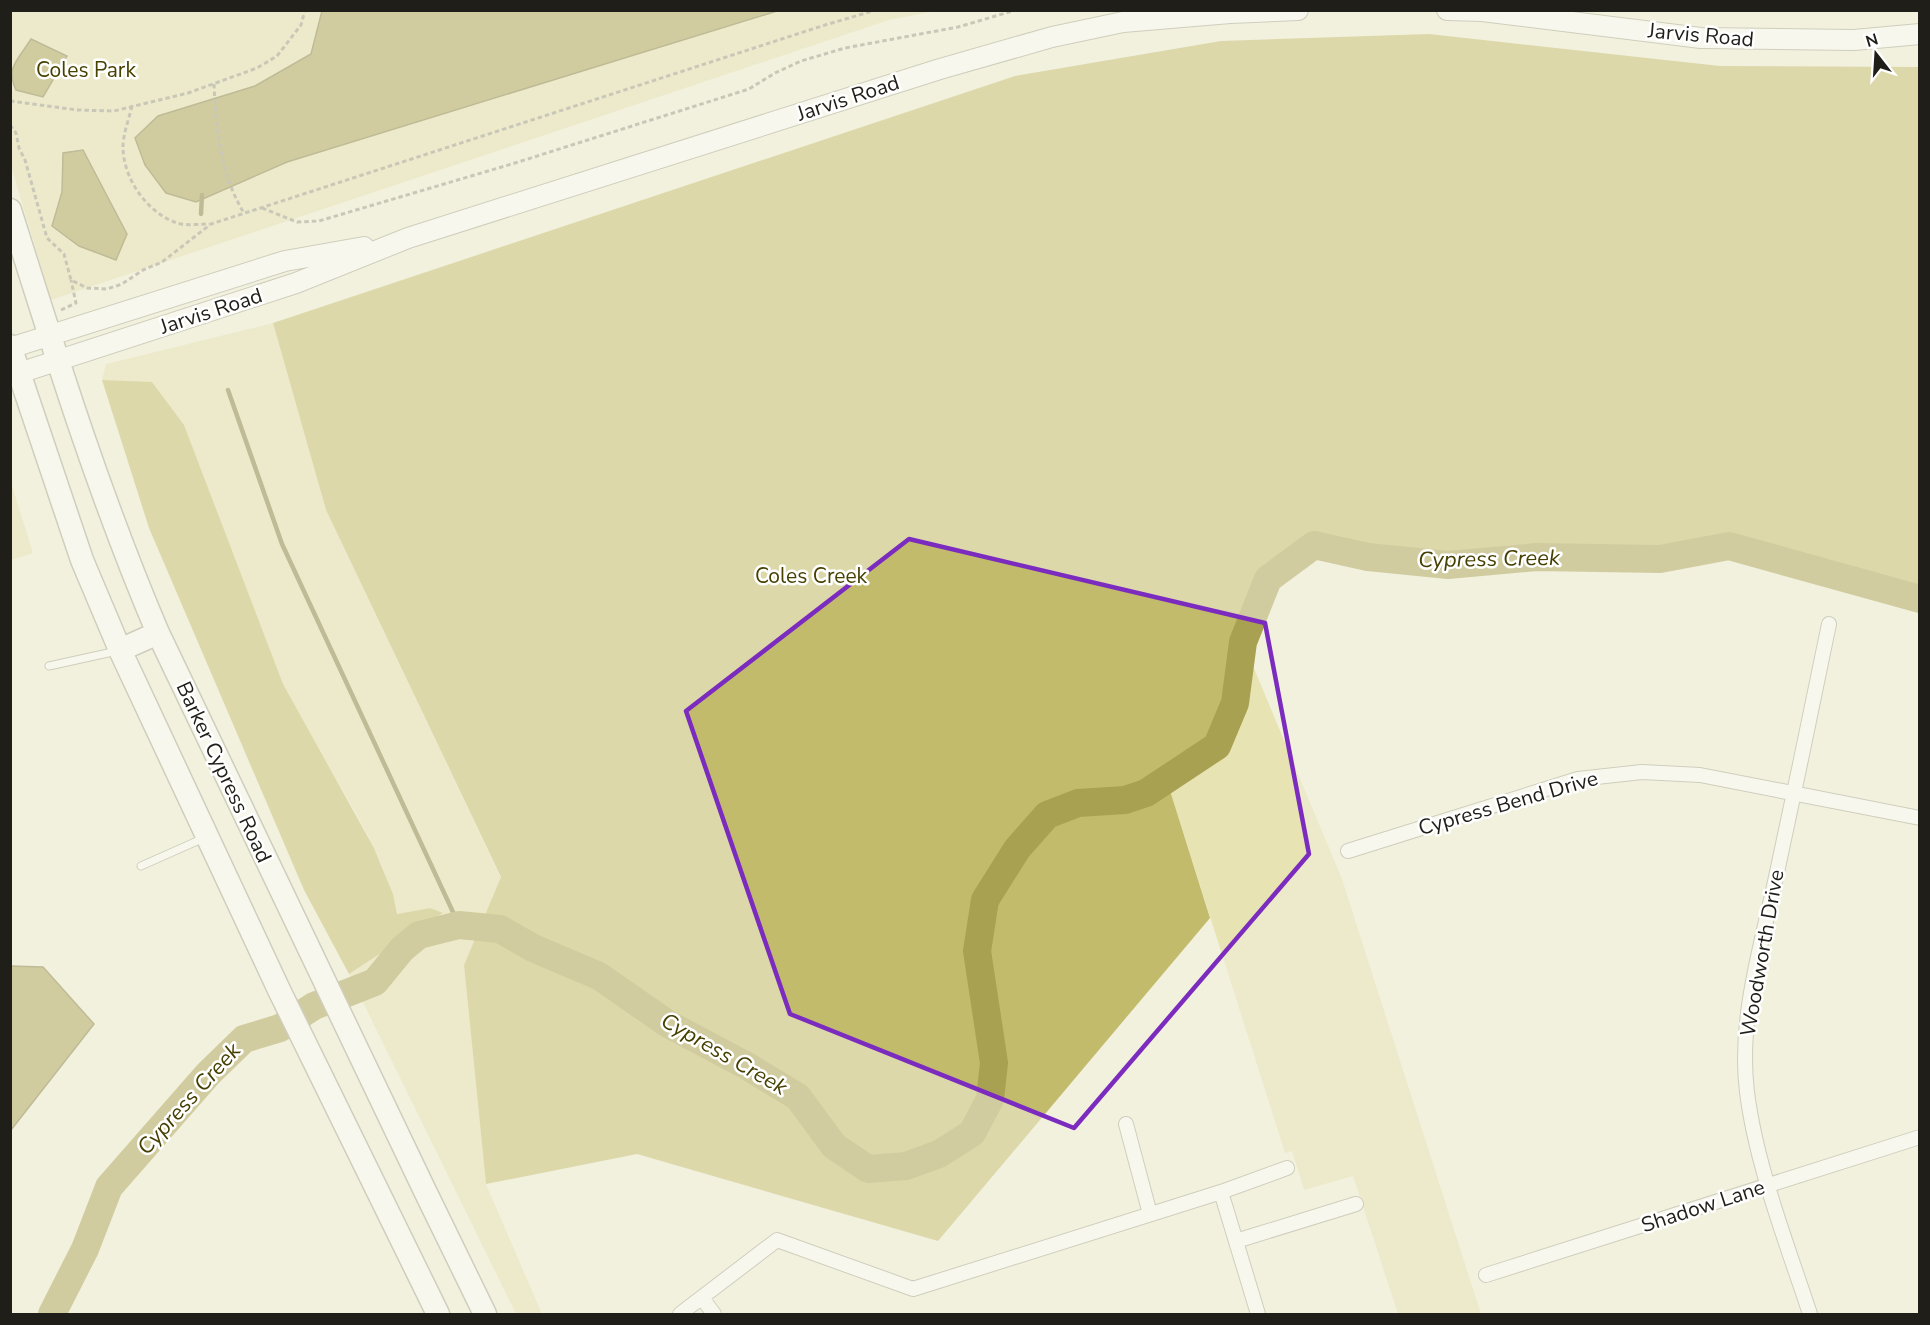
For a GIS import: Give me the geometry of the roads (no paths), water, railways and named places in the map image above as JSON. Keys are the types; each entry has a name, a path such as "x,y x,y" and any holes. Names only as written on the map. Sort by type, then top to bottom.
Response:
{"main road":[{"name":"Barker Cypress Road","path":"10,210 57,361 125,555 158,633 485,1314"},
{"name":"Barker Cypress Road","path":"11,348 15,374 82,560 120,650 280,992 438,1314"},
{"path":"120,650 158,633"}],"street":[{"name":"Jarvis Road","path":"15,374 296,283 408,238 940,69 1052,37 1123,22 1298,10"},
{"name":"Jarvis Road","path":"1448,10 1482,11 1724,39 1854,40 1920,34"},
{"name":"Jarvis Road","path":"11,348 285,261 408,238"},
{"name":"Woodworth Drive","path":"1810,1314 1753,1129 1745,1059 1746,1028 1752,989 1829,624"},
{"name":"Cypress Bend Drive","path":"1348,851 1578,779 1642,772 1700,775 1920,818"},
{"path":"1126,1124 1150,1214"},
{"name":"Shadow Lane","path":"1486,1275 1920,1137"},
{"path":"680,1314 777,1240 913,1289 1221,1192 1287,1168"},
{"path":"1221,1192 1258,1314"},
{"path":"1236,1241 1356,1204"},
{"path":"702,1298 714,1314"}],"lane":[{"path":"49,666 120,650"},
{"path":"141,866 207,837"}],"waterway":[{"path":"201,214 202,195"},
{"path":"228,390 282,544 459,925"},
{"name":"Cypress Creek","path":"52,1314 85,1249 109,1187 208,1074 244,1039 280,1028 314,1006 375,982 402,949 419,935 459,925 500,929 533,948 599,976 668,1024 747,1066 798,1097 834,1146 868,1169 906,1166 939,1154 972,1133 990,1099 994,1063 977,951 985,900 1017,849 1047,815 1078,803 1125,800 1146,793 1217,746 1235,703 1243,642 1268,579 1314,545 1368,557 1448,565 1537,557 1660,559 1729,546 1920,599"}],"park label":[{"name":"Coles Park","path":"86,70"},
{"name":"Coles Creek","path":"811,576"}]}
